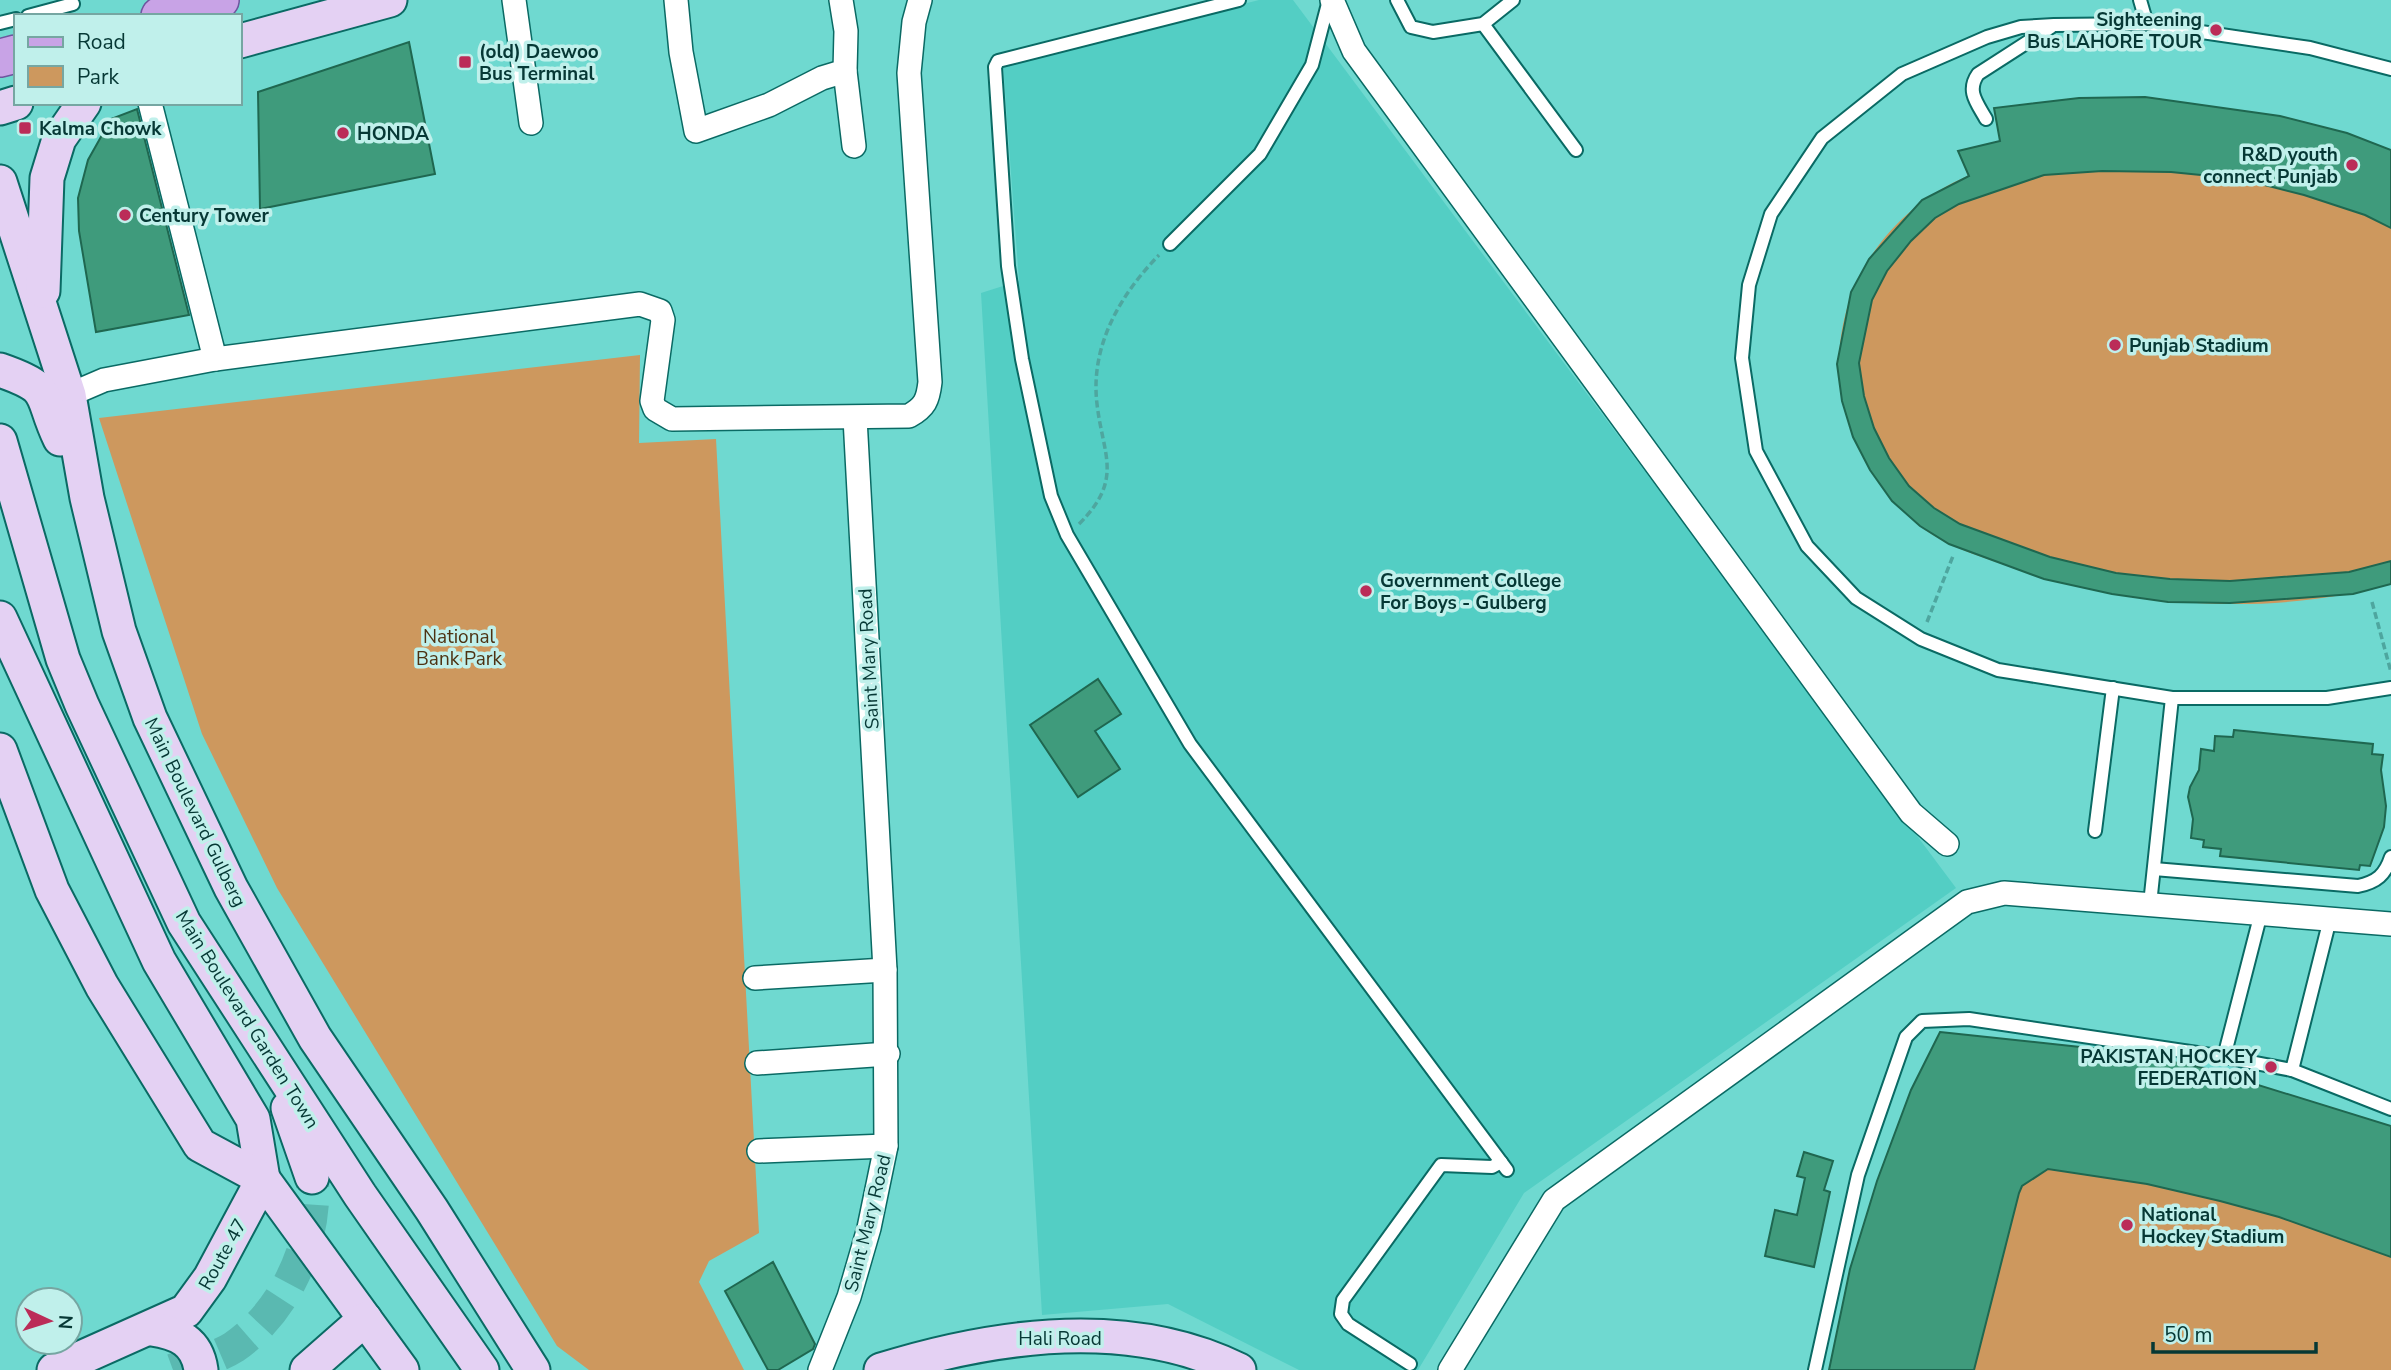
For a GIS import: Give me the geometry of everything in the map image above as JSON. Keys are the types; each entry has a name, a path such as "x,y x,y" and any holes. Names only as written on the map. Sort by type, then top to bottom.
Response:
{"main road":[{"path":"168,14 220,0"},
{"path":"242,40 390,0"},
{"path":"42,313 47,178 59,139 83,105"},
{"name":"Main Boulevard Gulberg","path":"1,187 69,395 87,498 119,631 150,718 231,888 315,1038 432,1210 533,1370"},
{"path":"0,370 37,384 87,498"},
{"name":"Main Boulevard Garden Town","path":"0,441 47,610 82,705 184,923 360,1195 482,1370"},
{"path":"0,618 159,961 253,1119 263,1179"},
{"path":"0,750 7,786 52,890 102,986 200,1145 263,1179 402,1370"},
{"path":"269,1057 312,1177"},
{"name":"Route 47","path":"54,1370 152,1329 186,1311 199,1295 263,1179"},
{"path":"360,1195 436,1324 458,1370"},
{"path":"309,1369 365,1319"},
{"path":"152,1329 176,1333 191,1345 199,1356 201,1370"},
{"name":"Hali Road","path":"881,1370 932,1354 1009,1338 1100,1336 1174,1347 1220,1366"}],"street":[{"path":"514,0 531,123"},
{"path":"676,0 681,52 696,131 769,106 822,78 845,71"},
{"path":"841,0 846,31 845,71 855,146"},
{"path":"69,395 104,380 215,359 640,304 660,311 663,320 652,401 662,416 672,419 909,416 922,408 928,399 930,382 909,74 914,22 920,0"},
{"path":"1330,0 1354,51 1911,813 1947,844"},
{"path":"151,105 215,359"},
{"name":"Saint Mary Road","path":"820,1370 849,1297 869,1228 886,1146 886,970 855,418"},
{"path":"1450,1370 1554,1200 1967,902 2004,893 2391,923"},
{"path":"755,978 886,970"},
{"path":"757,1063 888,1054"},
{"path":"759,1151 886,1146"}],"lane":[{"path":"1239,0 999,61 995,67 1008,267 1020,346 1051,496 1067,535 1190,744 1504,1166 1441,1165 1343,1300 1341,1314 1348,1324 1410,1364"},
{"path":"1170,244 1267,142 1312,65 1330,0"},
{"path":"1397,0 1411,27 1433,32 1483,24 1513,0"},
{"path":"2140,0 2147,24"},
{"path":"36,14 73,4"},
{"path":"1483,24 1576,150"},
{"path":"2391,69 2309,48 2147,24 2021,27 1987,37 1902,74 1822,138 1771,214 1749,285 1742,358 1756,451 1807,546 1856,598 1921,639 1998,670 2172,698 2327,698 2391,688"},
{"path":"1986,119 1972,94 1972,82 1978,74 2054,25"},
{"path":"2095,831 2113,688"},
{"path":"2150,904 2172,698"},
{"path":"2154,869 2358,886 2379,878 2387,870 2391,857"},
{"path":"2224,1057 2260,913"},
{"path":"2292,1070 2330,919"},
{"path":"1815,1370 1858,1175 1906,1037 1922,1021 1969,1019 2224,1057 2292,1070 2391,1109"}],"path":[{"path":"1067,535 1097,503 1107,474 1107,448 1096,403 1100,353 1114,312 1130,285 1170,244"},
{"path":"1921,639 1953,556"},
{"path":"2372,602 2391,672"}],"shaded area":[{"name":"Government College For Boys - Gulberg","path":"1259,0 1293,0 1956,888 1524,1193 1418,1370 1299,1370 1168,1304 1042,1315 981,293 1019,281 1003,65"}],"green space":[{"name":"Punjab Stadium","path":"2145,97 2280,116 2391,150 2391,584 2343,595 2246,604 2147,598 2051,579 1971,553 1928,532 1887,493 1861,455 1846,412 1839,370 1840,342 1853,290 1876,248 1908,213 1947,186 1968,176 1958,151 2000,141 1994,108 2079,98"},
{"name":"National Bank Park","path":"640,355 639,443 716,439 759,1233 709,1261 699,1282 744,1370 589,1370 557,1346 277,888 202,734 99,418"},
{"name":"National Hockey Stadium","path":"1940,1032 2107,1050 2200,1067 2391,1126 2391,1370 1829,1370 1849,1283 1874,1197 1903,1114"}],"building":[{"name":"HONDA","path":"409,42 435,174 260,209 258,92"},
{"path":"2145,97 2280,116 2347,133 2391,150 2391,228 2365,215 2304,195 2241,179 2171,172 2102,171 2044,175 1959,204 1935,218 1911,241 1887,271 1872,300 1859,363 1864,396 1874,428 1889,458 1909,486 1934,508 1960,524 2050,557 2116,573 2170,579 2230,581 2349,572 2391,561 2391,584 2353,594 2230,603 2168,602 2112,594 2044,579 1949,544 1920,526 1892,501 1870,470 1853,437 1842,401 1837,364 1851,292 1869,259 1922,200 1969,176 1958,151 2000,141 1994,108 2079,98"},
{"name":"Century Tower","path":"137,109 189,315 96,332 79,231 78,198 88,160 111,119"},
{"path":"1098,679 1121,714 1095,731 1120,769 1078,797 1030,725"},
{"path":"2234,730 2373,744 2372,754 2383,755 2381,770 2386,806 2384,827 2370,866 2360,865 2359,870 2220,856 2221,849 2203,847 2204,840 2191,838 2193,819 2188,797 2199,770 2201,749 2214,751 2215,736 2233,737"},
{"path":"1940,1032 2108,1050 2200,1067 2391,1126 2391,1257 2279,1217 2220,1201 2147,1184 2048,1169 2022,1186 2019,1193 1974,1370 1829,1370 1850,1269 1877,1181 1911,1090"},
{"path":"1804,1152 1833,1161 1824,1190 1830,1192 1814,1267 1765,1256 1775,1210 1797,1215 1805,1178 1797,1176"},
{"path":"773,1262 815,1344 813,1349 778,1370 768,1370 725,1291"}],"tunnel":[{"path":"173,1370 234,1347 253,1332 269,1314 295,1272 304,1249 313,1201 312,1177"}],"place":[{"name":"Sighteening Bus LAHORE TOUR","path":"2216,30"},
{"name":"(old) Daewoo Bus Terminal","path":"465,62"},
{"name":"Kalma Chowk","path":"25,128"},
{"name":"HONDA","path":"343,133"},
{"name":"R&D youth connect Punjab","path":"2352,165"},
{"name":"Century Tower","path":"125,215"},
{"name":"Punjab Stadium","path":"2115,345"},
{"name":"Government College For Boys - Gulberg","path":"1366,591"},
{"name":"PAKISTAN HOCKEY FEDERATION","path":"2271,1067"},
{"name":"National Hockey Stadium","path":"2127,1225"}]}
